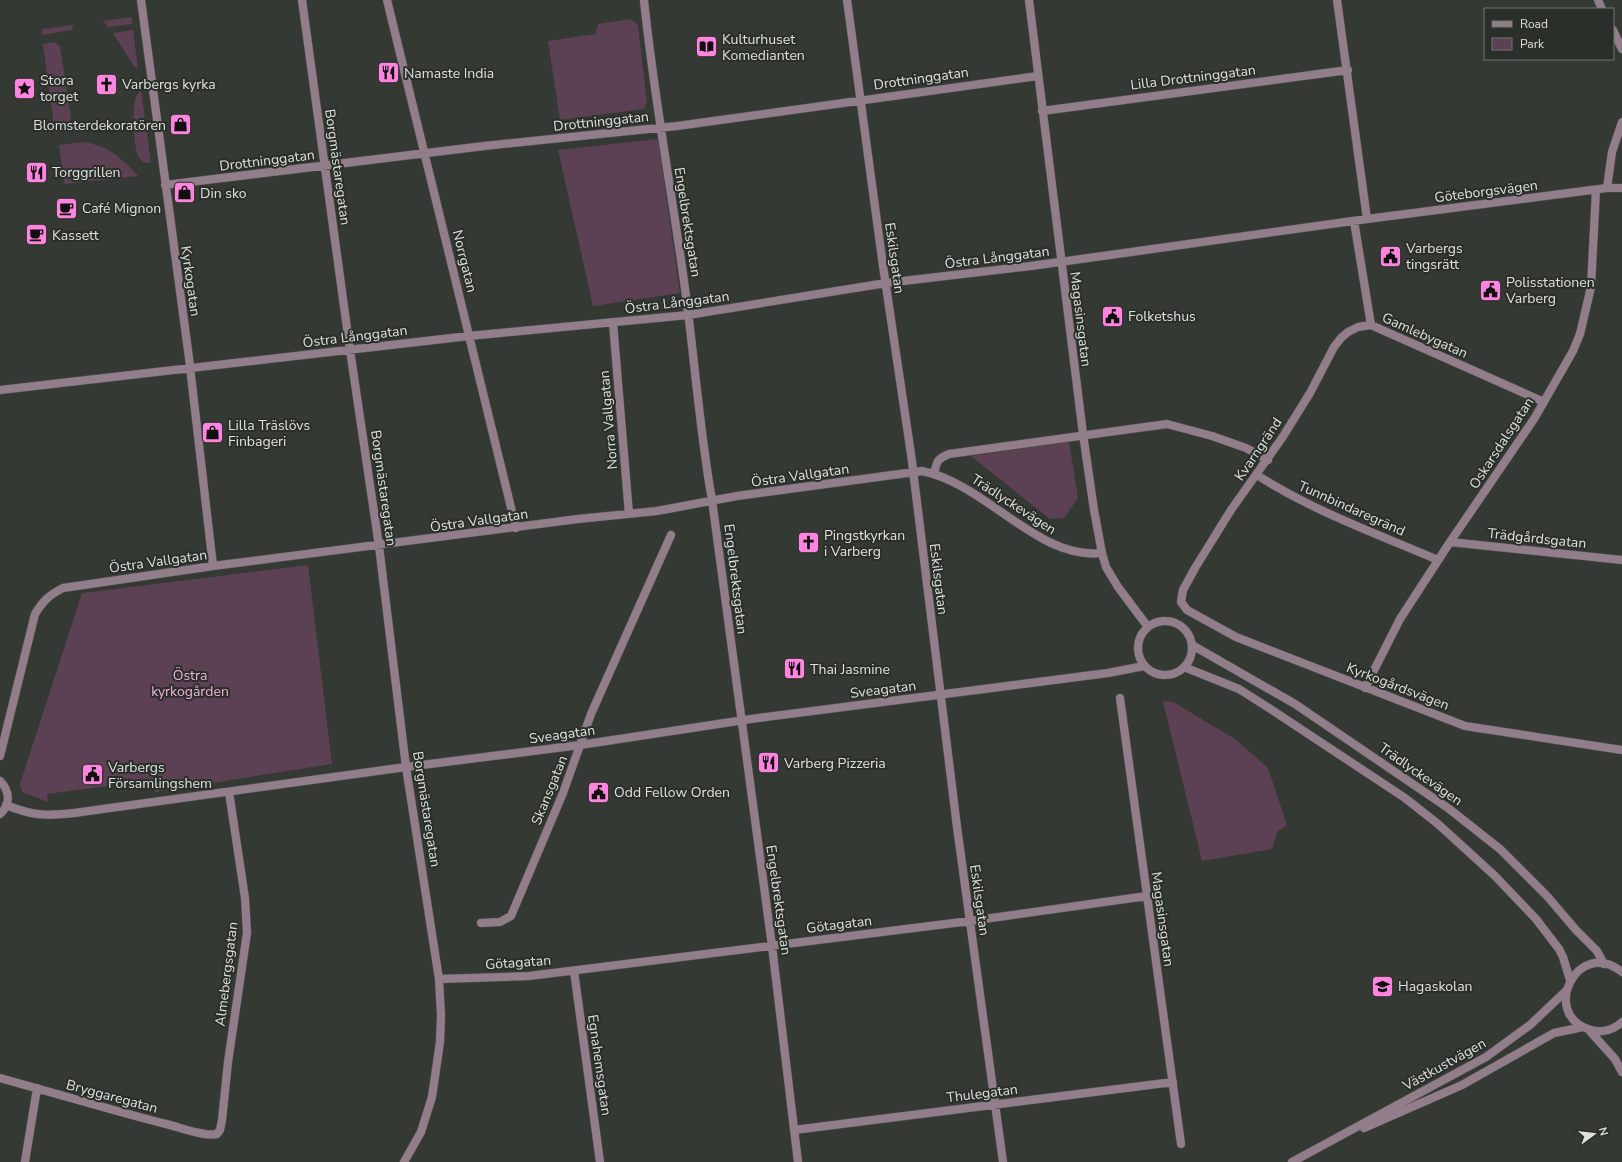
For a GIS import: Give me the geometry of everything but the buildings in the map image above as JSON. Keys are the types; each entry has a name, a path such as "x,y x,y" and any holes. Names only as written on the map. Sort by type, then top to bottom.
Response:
{"street":[{"name":"Kyrkogatan","path":"141,0 190,368 213,566"},
{"name":"Borgmästaregatan","path":"302,0 350,350 379,546 406,767 439,979"},
{"name":"Norrgatan","path":"387,0 516,528"},
{"name":"Engelbrektsgatan","path":"644,0 660,127 688,316 706,465 772,946 798,1162"},
{"name":"Eskilsgatan","path":"847,0 913,472 940,695 1003,1162"},
{"name":"Magasinsgatan","path":"1029,0 1083,434 1102,553 1106,567 1115,582 1148,627"},
{"path":"1337,0 1348,70 1367,219"},
{"path":"1614,32 1622,49"},
{"name":"Lilla Drottninggatan","path":"1042,110 1348,70"},
{"name":"Drottninggatan","path":"165,185 425,153 660,127 1038,76"},
{"path":"1607,188 1611,158 1622,122"},
{"name":"Göteborgsvägen","path":"1354,220 1607,188 1622,188"},
{"name":"Oskarsdalsgatan","path":"1365,688 1400,619 1450,542 1521,438 1544,402 1573,351 1586,314 1591,287 1596,190"},
{"name":"Östra Långgatan","path":"0,390 469,336 688,316 886,283 1061,262 1354,220"},
{"name":"Gamlebygatan","path":"1354,220 1370,325 1544,402"},
{"name":"Norra Vallgatan","path":"613,323 629,514"},
{"name":"Kvarngränd","path":"1181,602 1183,590 1195,568 1231,510 1268,460 1310,393 1334,347 1348,332 1358,327 1370,325"},
{"path":"934,474 937,461 940,457 949,454 1083,434 1167,424 1212,436 1246,448 1268,460"},
{"name":"Trädlyckevägen","path":"913,472 922,471 934,474 962,486 1035,534 1055,545 1085,554 1102,553"},
{"name":"Östra Vallgatan","path":"0,756 36,614 42,602 50,594 63,588 213,566 657,511 712,500 913,472"},
{"name":"Tunnbindaregränd","path":"1257,475 1309,504 1438,560"},
{"name":"Skansgatan","path":"481,923 500,922 511,916 563,793 591,714 672,535"},
{"name":"Trädgårdsgatan","path":"1450,542 1622,560"},
{"name":"Kyrkogårdsvägen","path":"1181,602 1188,610 1236,637 1465,726 1622,750"},
{"name":"Trädlyckevägen","path":"1148,627 1166,621 1178,624 1187,633 1192,645 1300,707 1454,812 1496,846 1522,870 1597,951 1607,965"},
{"path":"1148,627 1140,638 1138,653 1144,666 1156,674 1164,675 1178,672 1184,667 1190,657 1192,645"},
{"name":"Sveagatan","path":"6,805 24,812 38,815 55,815 580,745 741,721 1108,674 1144,666"},
{"name":"Trädlyckevägen","path":"1184,667 1239,689 1405,798 1438,824 1495,876 1536,919 1559,949 1565,962 1570,980"},
{"name":"Magasinsgatan","path":"1120,698 1181,1144"},
{"path":"0,781 8,792 6,805 0,814"},
{"name":"Almebergsgatan","path":"217,1134 220,1130 222,1120 228,1062 247,933 244,898 229,792"},
{"name":"Götagatan","path":"439,979 529,976 574,971 970,921 1147,896"},
{"path":"1622,966 1598,963 1585,967 1579,970 1570,980 1566,991 1569,1011 1577,1023 1585,1028 1615,1059 1622,1072"},
{"path":"1607,965 1622,972"},
{"name":"Egnahemsgatan","path":"574,971 600,1162"},
{"path":"404,1162 421,1132 432,1096 440,1042 441,1015 439,979"},
{"name":"Västkustvägen","path":"1292,1162 1486,1057 1530,1025 1566,991"},
{"name":"Västkustvägen","path":"1324,1145 1462,1085 1554,1034 1585,1028 1605,1030 1615,1027 1622,1022"},
{"name":"Bryggaregatan","path":"0,1078 204,1134 217,1134"},
{"name":"Thulegatan","path":"794,1130 1173,1082"},
{"path":"25,1162 37,1088"}],"green space":[{"path":"132,17 132,24 108,27 103,21"},
{"path":"631,19 638,25 647,103 644,109 560,120 548,41 595,34 598,24"},
{"path":"74,25 71,30 42,35 42,29"},
{"path":"133,30 138,69 134,66 113,33"},
{"path":"54,42 60,46 71,118 66,128 55,133 43,44"},
{"path":"141,90 151,163 140,159 136,147 134,119 135,102 137,95"},
{"path":"658,139 680,293 593,306 558,150"},
{"path":"83,142 100,146 114,153 138,176 64,184 59,145"},
{"path":"1069,442 1078,498 1064,518 1050,519 971,456"},
{"name":"Östra kyrkogården","path":"308,565 332,764 155,792 153,780 47,794 48,802 22,792 20,784 82,593"},
{"path":"1163,701 1173,702 1235,739 1268,768 1287,825 1277,832 1272,849 1202,861"}],"place":[{"name":"Kulturhuset Komedianten","path":"706,47"},
{"name":"Namaste India","path":"389,73"},
{"name":"Varbergs kyrka","path":"106,84"},
{"name":"Stora torget","path":"25,88"},
{"name":"Blomsterdekoratören","path":"181,125"},
{"name":"Torggrillen","path":"37,172"},
{"name":"Din sko","path":"184,193"},
{"name":"Café Mignon","path":"67,208"},
{"name":"Kassett","path":"36,235"},
{"name":"Varbergs tingsrätt","path":"1391,256"},
{"name":"Polisstationen Varberg","path":"1490,290"},
{"name":"Folketshus","path":"1112,316"},
{"name":"Lilla Träslövs Finbageri","path":"213,433"},
{"name":"Pingstkyrkan i Varberg","path":"809,543"},
{"name":"Thai Jasmine","path":"795,669"},
{"name":"Varberg Pizzeria","path":"768,763"},
{"name":"Varbergs Församlingshem","path":"92,775"},
{"name":"Odd Fellow Orden","path":"598,792"},
{"name":"Hagaskolan","path":"1383,986"}]}
